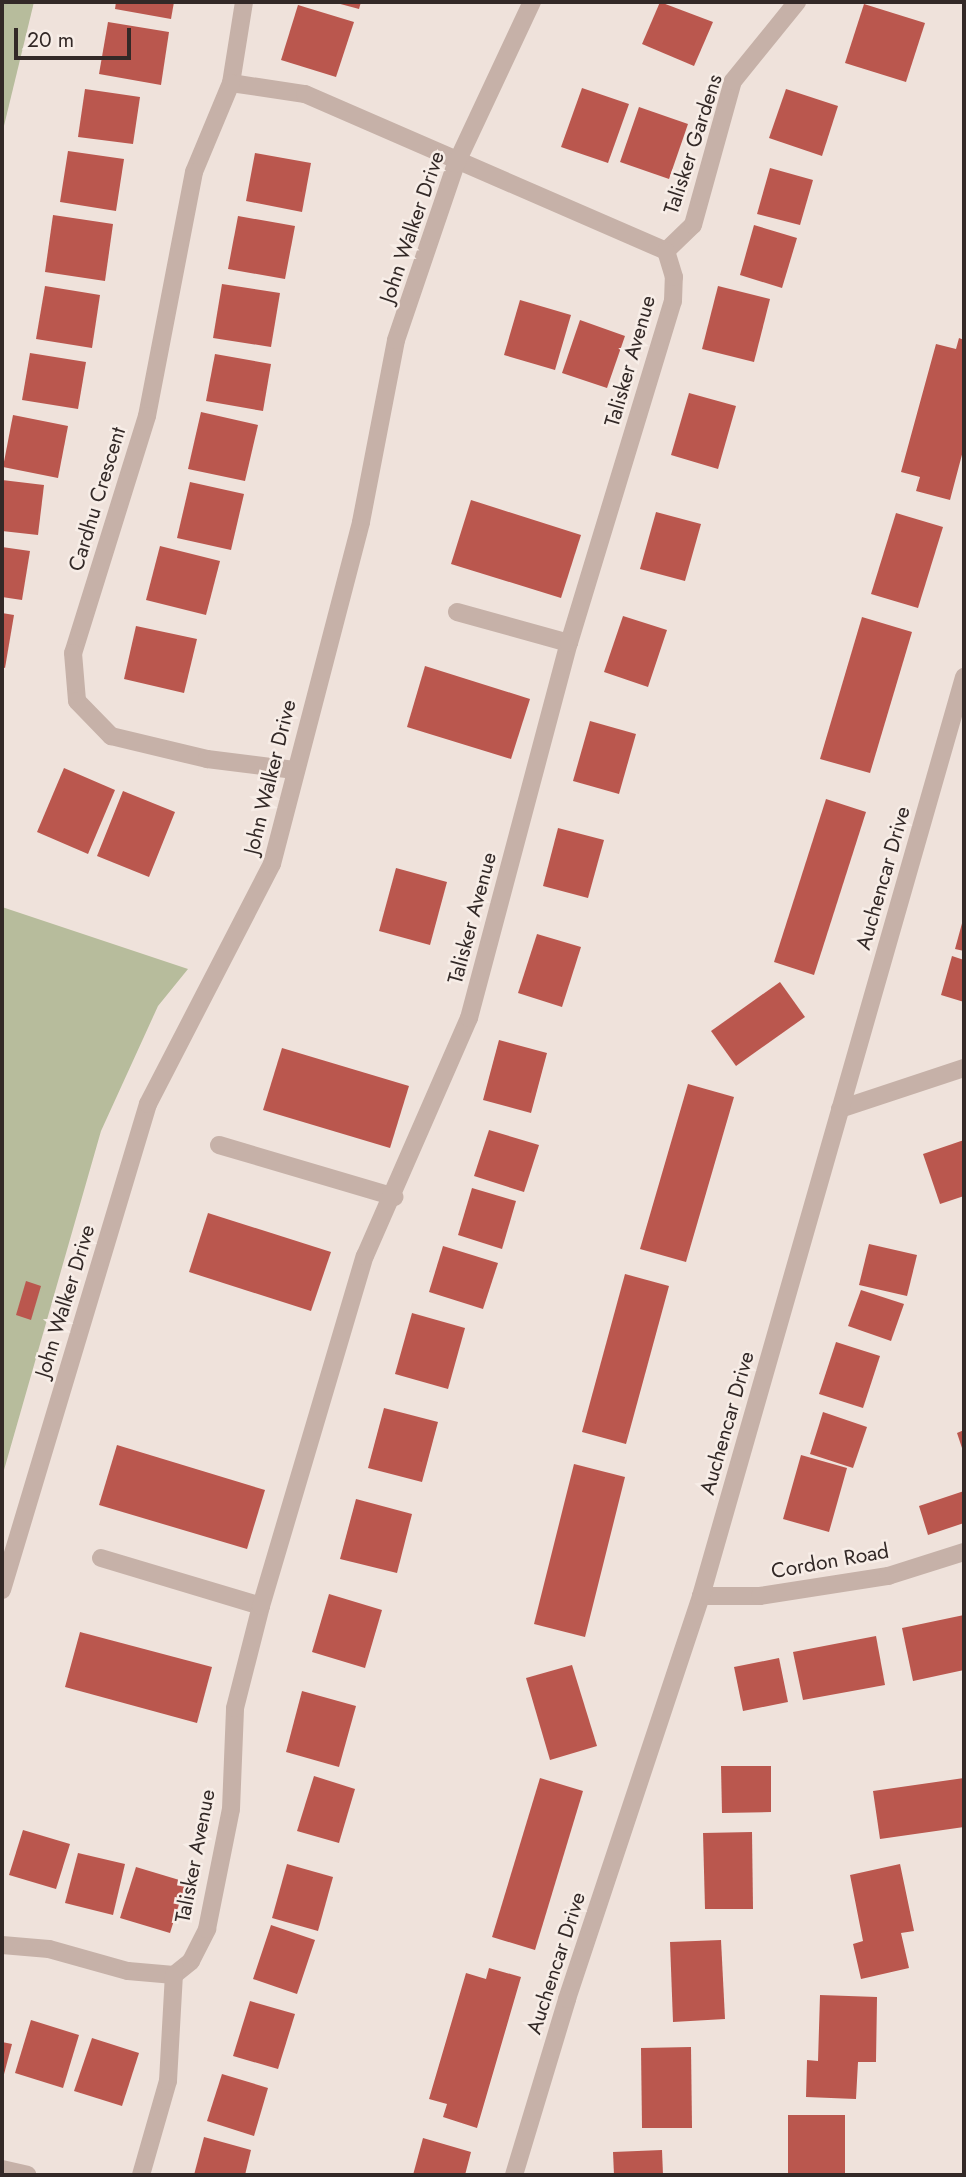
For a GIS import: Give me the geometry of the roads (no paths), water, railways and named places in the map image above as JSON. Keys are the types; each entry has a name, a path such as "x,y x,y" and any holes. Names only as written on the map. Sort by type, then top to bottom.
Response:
{"street":[{"name":"Cardhu Crescent","path":"244,2 231,83 194,172 147,416 73,653 77,701 111,737 207,759 294,770"},
{"name":"John Walker Drive","path":"2,1590 148,1104 272,864 294,770 361,522 396,340 456,164 532,2"},
{"name":"Talisker Gardens","path":"666,251 693,225 733,81 797,2"},
{"path":"231,83 305,94 456,164 666,251"},
{"name":"Talisker Avenue","path":"174,1975 191,1961 207,1929 231,1809 235,1707 261,1606 365,1256 394,1197 469,1018 569,643 673,301 674,277 666,251"},
{"path":"457,612 569,643"},
{"name":"Auchencar Drive","path":"514,2175 567,1999 701,1596 964,677"},
{"path":"840,1110 964,1068"},
{"path":"219,1145 394,1197"},
{"name":"Cordon Road","path":"701,1596 760,1596 888,1576 964,1552"},
{"path":"101,1558 261,1606"},
{"path":"2,1945 49,1949 128,1971 174,1975 168,2081 141,2175"},
{"path":"2,2169 27,2175"}]}
